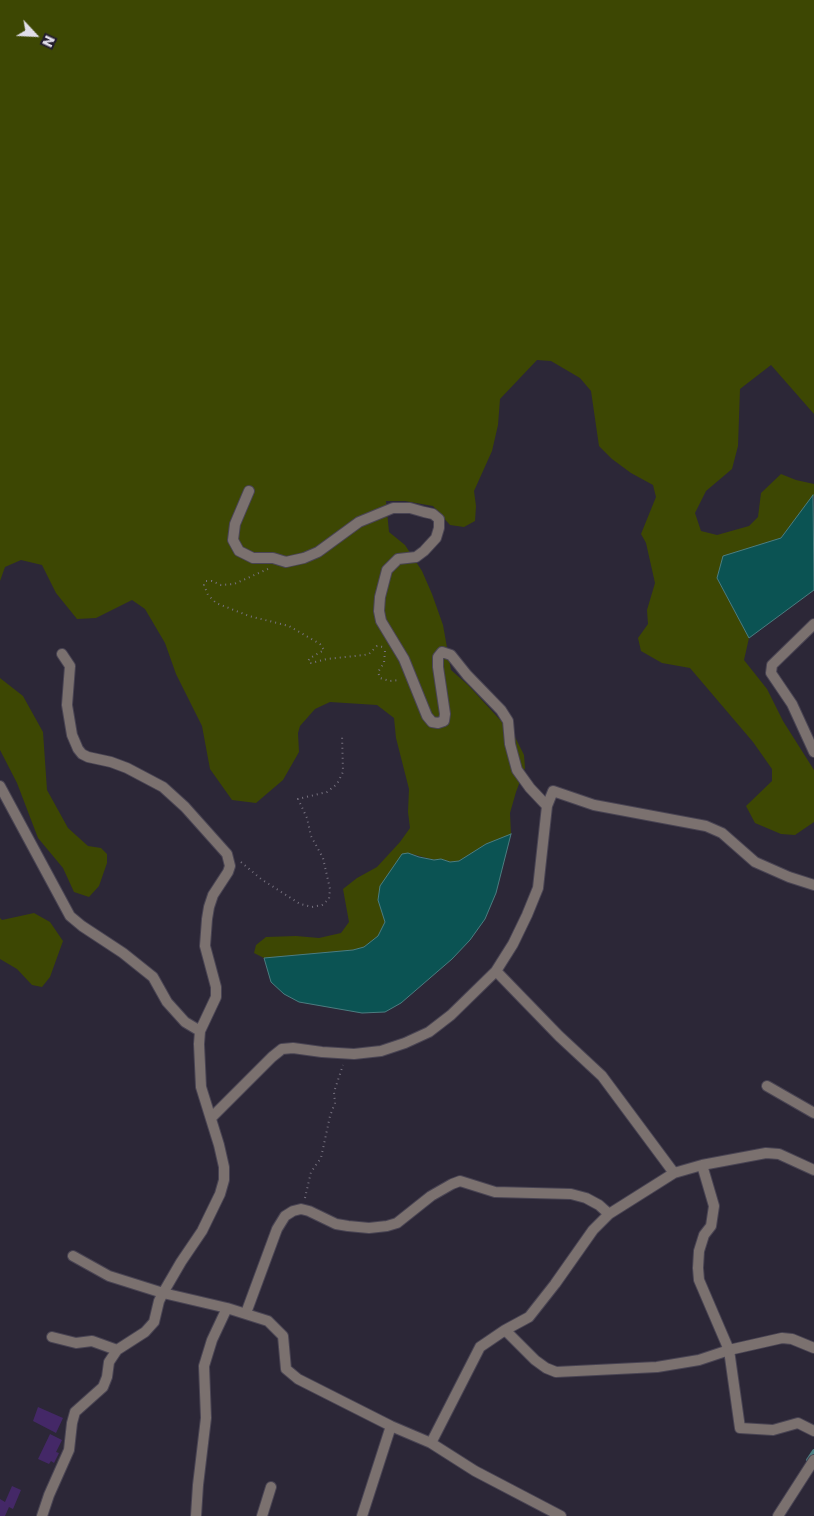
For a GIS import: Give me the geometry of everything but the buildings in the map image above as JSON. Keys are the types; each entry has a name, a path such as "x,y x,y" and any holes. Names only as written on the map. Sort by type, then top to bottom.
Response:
{"street":[{"path":"249,491 235,524 233,540 239,551 253,558 273,558 286,562 304,558 318,552 359,522 394,508 410,508 433,514 439,519 436,538 424,551 416,557 398,560 387,570 380,597 379,610 381,621 412,674 427,716 432,722 438,724 444,721 445,714 438,667 438,656 442,652 451,655 467,675 501,710 508,721 510,744 517,770 546,806"},
{"path":"814,624 772,665 771,674 792,704 814,752"},
{"path":"42,1516 48,1495 69,1450 75,1412 102,1387 107,1377 109,1362 117,1350 145,1332 154,1322 163,1293 202,1231 220,1194 224,1180 224,1167 202,1087 199,1044 200,1031 216,997 216,987 205,946 206,920 214,895 228,872 229,860 221,848 185,807 163,786 127,768 82,754 74,744 72,735 67,705 70,666 62,654"},
{"path":"0,786 70,916 82,926 124,952 153,977 167,1002 185,1022 200,1031"},
{"path":"212,1118 282,1049 293,1048 346,1053 381,1051 429,1032 451,1016 496,971 513,944 527,915 538,888 546,806 554,791 594,805 706,826 722,833 755,862 788,877 814,885"},
{"path":"496,971 559,1036 602,1076 674,1173"},
{"path":"767,1086 814,1113"},
{"path":"431,1443 480,1348 505,1330 529,1317 555,1284 592,1230 609,1214 674,1173 702,1165 766,1153 779,1154 814,1170"},
{"path":"702,1165 714,1206 711,1226 704,1235 699,1251 699,1280 730,1350 740,1428 772,1430 798,1423 814,1431"},
{"path":"246,1313 280,1222 284,1216 293,1211 301,1209 309,1211 336,1224 348,1226 369,1228 387,1226 398,1223 431,1196 460,1181 494,1192 571,1194 586,1198 599,1205 609,1214"},
{"path":"73,1256 109,1276 163,1293 246,1313 268,1321 283,1336 286,1369 298,1379 390,1426 431,1443 475,1471 561,1516"},
{"path":"196,1516 206,1418 204,1366 212,1340 227,1308"},
{"path":"505,1330 535,1360 556,1372 657,1368 699,1360 730,1350 782,1338 792,1339 814,1348"},
{"path":"52,1337 76,1343 92,1341 117,1350"},
{"path":"362,1516 390,1426"},
{"path":"778,1516 814,1460"},
{"path":"262,1516 271,1487"}],"path":[{"path":"286,562 234,584 221,585 212,581 206,581 204,585 208,595 216,603 248,616 289,626 320,644 324,650 310,658 308,661 311,663 369,654 378,646 383,647 386,652 384,663 378,672 380,678 390,681 399,680 412,674"},
{"path":"229,860 239,860 260,879 300,904 312,907 322,905 329,899 330,890 323,858 311,836 307,818 298,799 327,792 337,784 343,772 342,734"},
{"path":"301,1209 311,1172 321,1158 330,1116 335,1103 334,1092 346,1053"}],"green space":[{"path":"0,0 814,0 814,414 771,365 740,389 738,446 732,469 706,491 695,513 701,531 717,535 749,526 758,517 761,493 781,474 814,484 814,496 781,538 754,547 717,578 749,638 744,660 767,689 783,721 814,770 814,822 795,835 781,834 755,823 746,806 772,781 772,769 753,742 690,668 662,663 641,651 638,638 648,624 647,610 655,583 646,543 641,534 656,497 653,485 631,473 612,459 599,446 591,391 580,378 551,361 537,360 500,399 498,425 492,451 474,491 475,521 464,527 450,525 433,506 405,501 386,501 389,532 405,545 422,571 432,594 443,625 451,670 468,685 514,735 524,755 525,768 510,813 511,834 486,844 459,861 435,860 408,853 378,900 385,922 378,936 364,947 353,950 264,958 254,953 256,945 266,937 296,936 319,938 341,933 349,922 343,889 357,878 377,867 410,828 408,812 409,789 396,738 394,718 377,705 330,702 315,709 300,726 298,733 299,752 283,780 256,803 232,800 210,769 202,726 176,674 165,643 145,609 132,600 96,618 77,619 56,593 42,565 21,560 5,567 0,581"},
{"path":"0,678 23,696 43,732 47,790 68,828 88,846 101,848 107,854 107,863 99,886 89,897 74,892 63,868 38,838 17,783 0,750"},
{"path":"34,913 50,922 63,941 50,977 42,987 32,985 17,969 0,959 0,918 2,920"}],"shaded area":[{"path":"813,495 814,590 749,638 717,578 723,556 781,538"},
{"path":"511,834 496,893 485,919 470,940 452,959 401,1003 385,1012 362,1013 299,1002 284,994 271,982 264,958 353,950 364,947 378,936 385,922 378,900 380,886 402,854 408,853 419,857 434,860 441,859 450,862 459,861 486,844"}],"waterway":[{"path":"808,1460 814,1451"}]}
